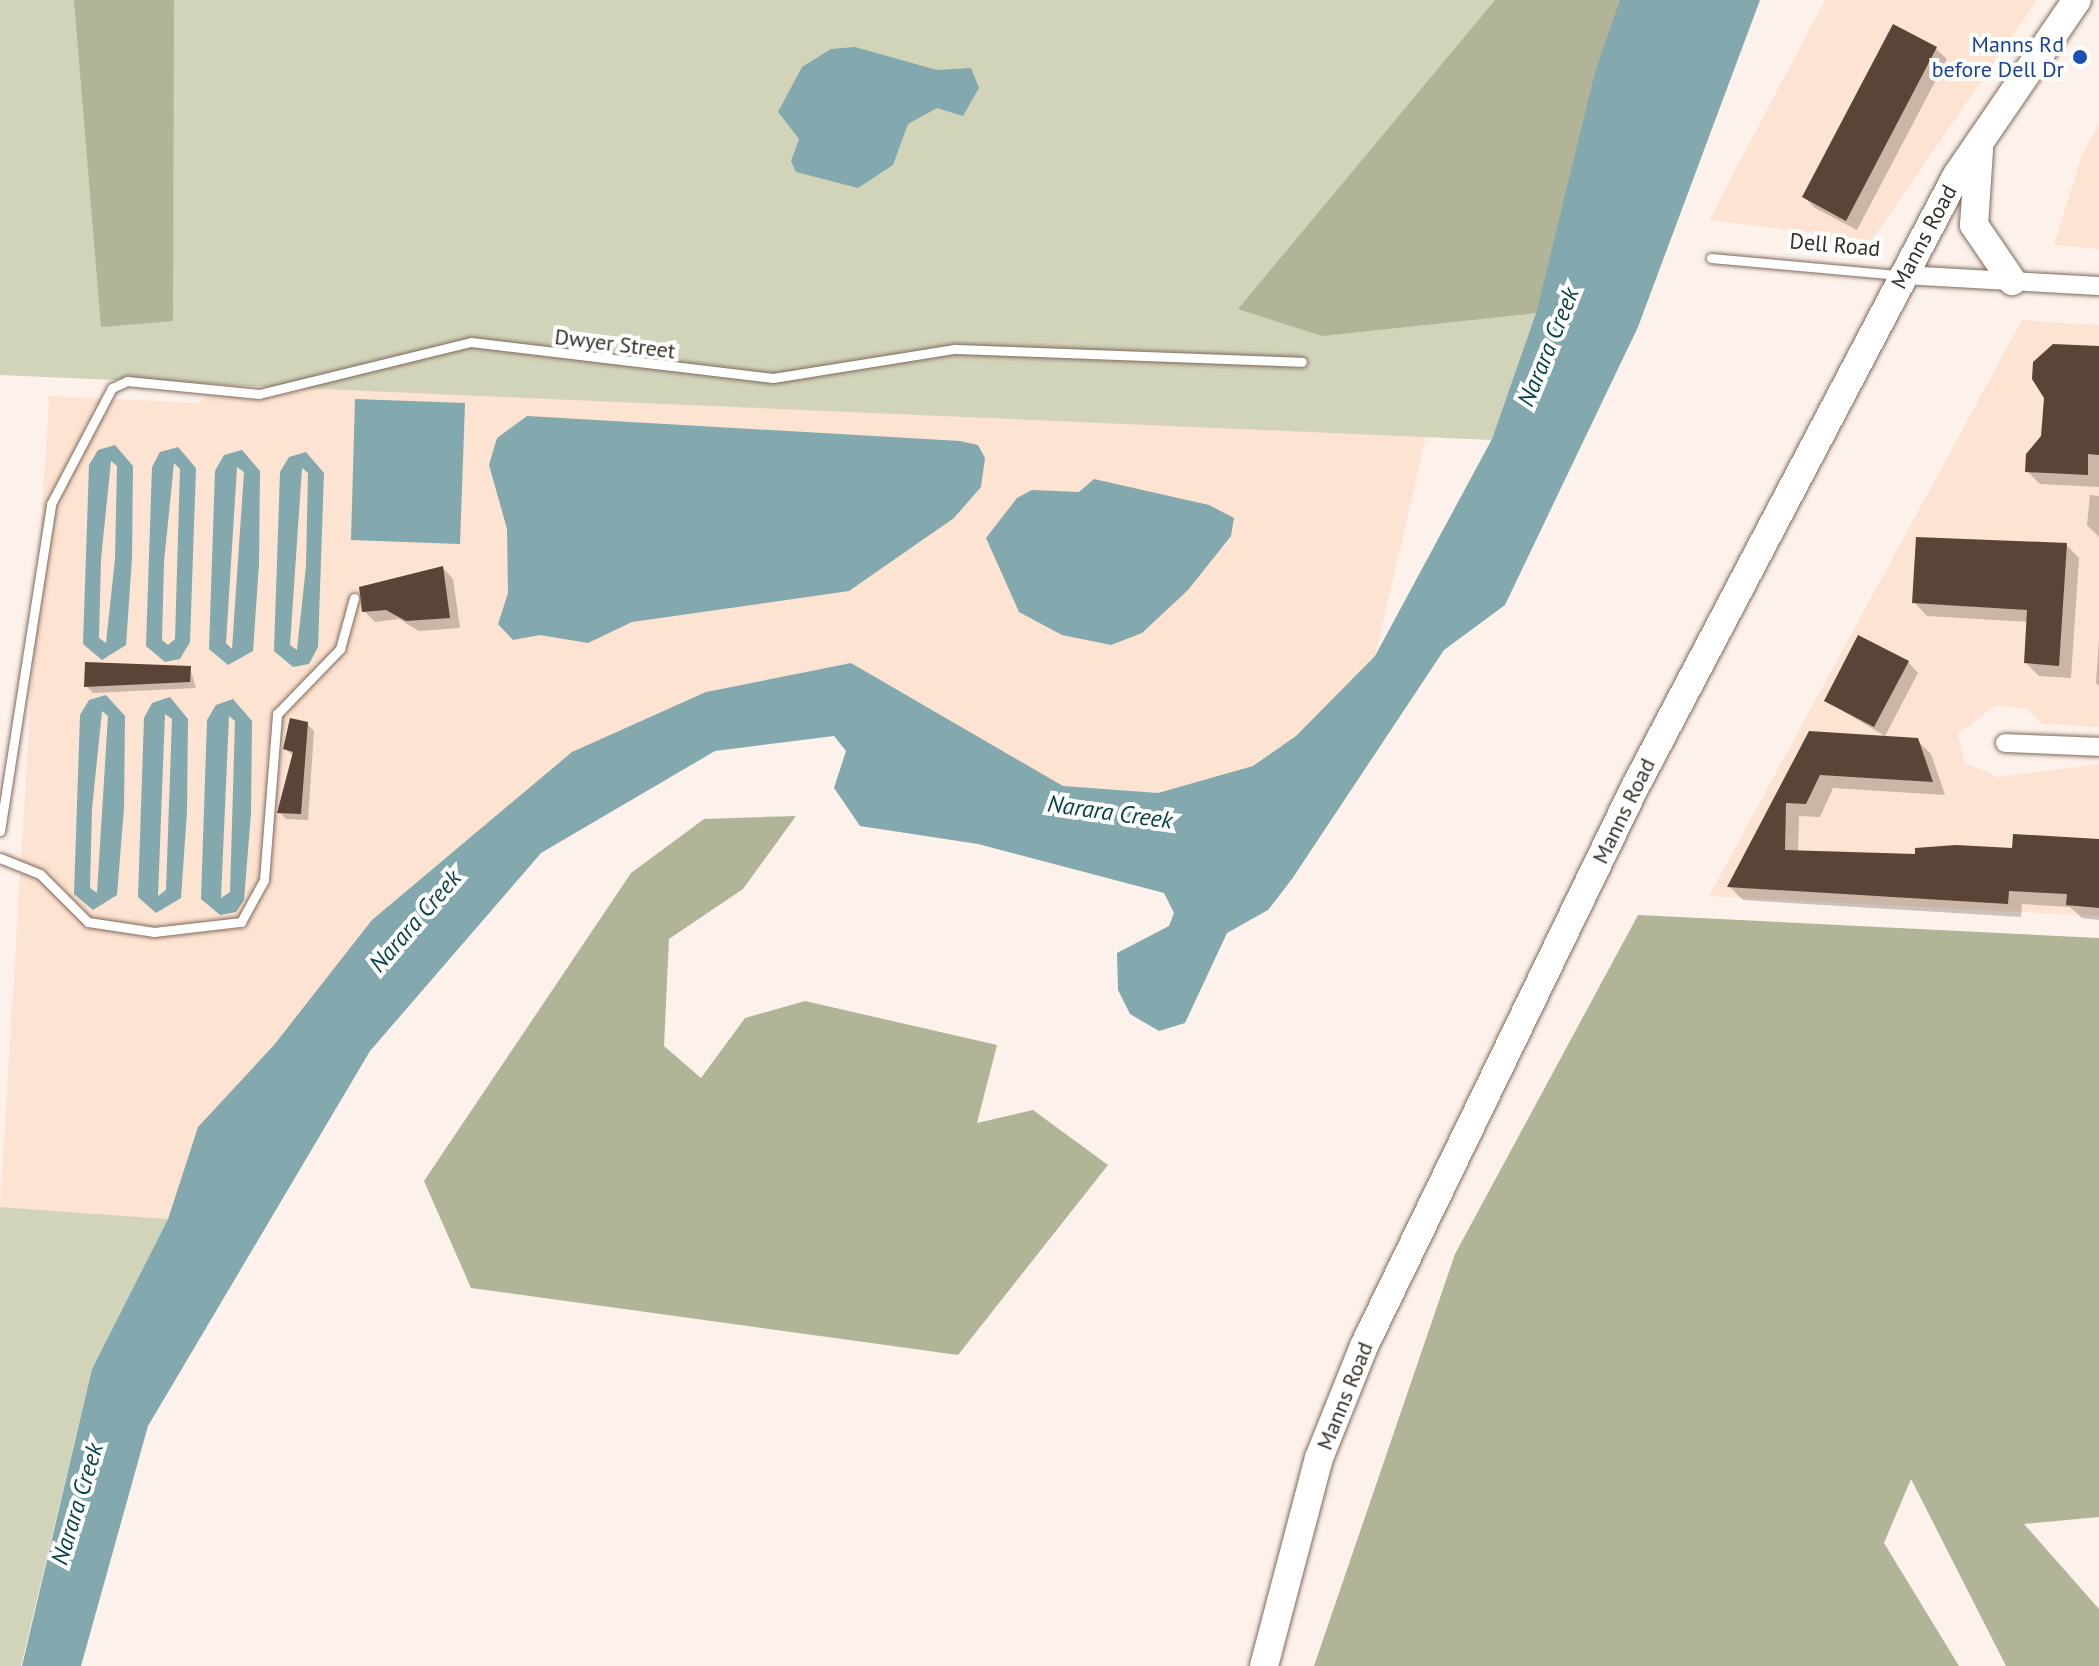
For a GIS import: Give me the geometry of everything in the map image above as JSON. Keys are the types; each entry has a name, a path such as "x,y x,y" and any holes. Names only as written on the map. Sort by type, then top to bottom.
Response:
{"main road":[{"name":"Manns Road","path":"1264,1666 1319,1458 1364,1346 1635,787 1903,275 1981,137 2077,0"},
{"path":"1981,137 1974,225 2012,281"}],"street":[{"name":"Dell Road","path":"1903,275 2099,286"},
{"path":"2005,743 2099,747"}],"lane":[{"name":"Dell Road","path":"1711,258 1903,275"},
{"name":"Dwyer Street","path":"0,831 42,552 63,480 112,388 127,381 259,394 471,342 773,378 865,357 955,349 1302,362"},
{"path":"0,858 40,874 88,922 154,932 241,922 264,880 277,714 340,649 354,598"}],"shaded area":[{"path":"1825,0 2037,0 1872,240 1709,220"},
{"path":"2099,124 2099,249 2054,245 2082,155"},
{"path":"2022,320 2099,325 2099,727 2042,724 2027,709 1996,705 1958,734 1965,763 1998,777 2099,764 2099,916 1709,896"},
{"path":"281,342 1430,420 1375,656 1296,736 1253,767 1158,793 1063,787 851,663 706,692 274,1045 198,1127 168,1219 0,1207 49,396 198,403"}],"green space":[{"path":"0,0 1620,0 1537,310 1492,440 0,375"},
{"path":"74,0 174,0 173,321 101,327"},
{"path":"1495,0 1625,0 1537,313 1322,336 1238,309"},
{"path":"796,816 743,889 669,939 664,1046 701,1078 745,1018 805,1001 997,1045 977,1123 1033,1110 1108,1165 958,1355 471,1288 424,1181 631,873 704,819"},
{"path":"1638,915 2099,938 2099,1517 2024,1524 2099,1609 2099,1666 2006,1666 1911,1479 1884,1543 1959,1666 1314,1666 1455,1254"},
{"path":"0,1207 168,1219 92,1369 21,1666 0,1666"}],"water":[{"name":"Narara Creek","path":"1620,0 1760,0 1638,327 1505,605 1444,650 1292,879 1268,910 1227,933 1185,1023 1159,1031 1130,1014 1118,990 1117,953 1169,926 1174,913 1164,893 978,844 860,826 834,788 846,751 834,736 715,751 541,853 370,1051 148,1426 81,1666 22,1666 92,1369 168,1219 198,1127 274,1045 372,920 572,752 706,692 851,663 1063,786 1158,793 1253,766 1296,736 1375,656 1492,439 1537,310 1595,72"},
{"path":"855,47 937,70 971,68 979,88 963,116 937,108 908,124 893,165 858,188 796,172 791,161 799,139 778,112 802,67 831,49"},
{"path":"355,399 465,403 460,544 351,540"},
{"path":"527,416 960,441 978,445 985,458 981,487 954,518 849,591 632,622 588,643 540,635 513,640 498,624 508,593 507,529 489,465 497,438"},
{"path":"115,445 133,466 132,558 126,645 102,660 83,644 89,465 98,450","holes":["111,461 117,466 115,559 106,643 99,638 101,559"]},
{"path":"178,447 196,468 190,642 180,659 165,662 146,646 152,467 160,452","holes":["174,463 180,469 175,639 168,645 162,640 164,562"]},
{"path":"242,450 260,471 259,564 253,651 228,665 209,649 215,471 224,455","holes":["237,467 244,472 232,649 226,643"]},
{"path":"306,452 324,473 318,647 309,664 293,667 274,651 280,472 289,457","holes":["302,468 308,473 306,566 297,650 290,645"]},
{"path":"1094,479 1209,505 1234,518 1231,536 1188,590 1142,633 1111,645 1062,635 1019,612 986,538 1017,498 1032,490 1079,492"},
{"path":"106,695 125,716 124,808 117,895 93,910 74,894 80,715 89,700","holes":["102,711 108,716 97,893 90,888 92,809"]},
{"path":"170,697 188,719 187,811 181,898 156,913 138,897 144,718 152,703","holes":["165,714 172,719 166,890 158,896"]},
{"path":"233,699 252,721 251,813 244,900 236,912 220,915 201,899 207,720 216,705","holes":["229,716 235,721 230,892 221,898"]}],"building":[{"path":"1893,24 1937,47 1846,221 1802,197"},
{"path":"2053,344 2099,346 2099,455 2088,454 2088,475 2025,472 2026,454 2041,436 2044,398 2032,379 2033,362"},
{"path":"1916,537 2067,543 2059,666 2024,663 2027,610 1912,603"},
{"path":"443,566 450,618 406,621 386,610 362,612 359,587"},
{"path":"1858,635 1909,661 1874,727 1824,701"},
{"path":"85,662 191,666 190,682 84,687"},
{"path":"290,718 308,722 301,814 277,813 293,752 283,749"},
{"path":"1809,731 1918,738 1933,782 1820,775 1806,804 1786,803 1785,850 1915,854 1915,848 1956,845 2012,848 2013,834 2099,839 2099,908 2066,905 2067,894 2009,891 2008,904 1727,887"}],"place":[{"name":"Manns Rd before Dell Dr","path":"2080,57"}]}
